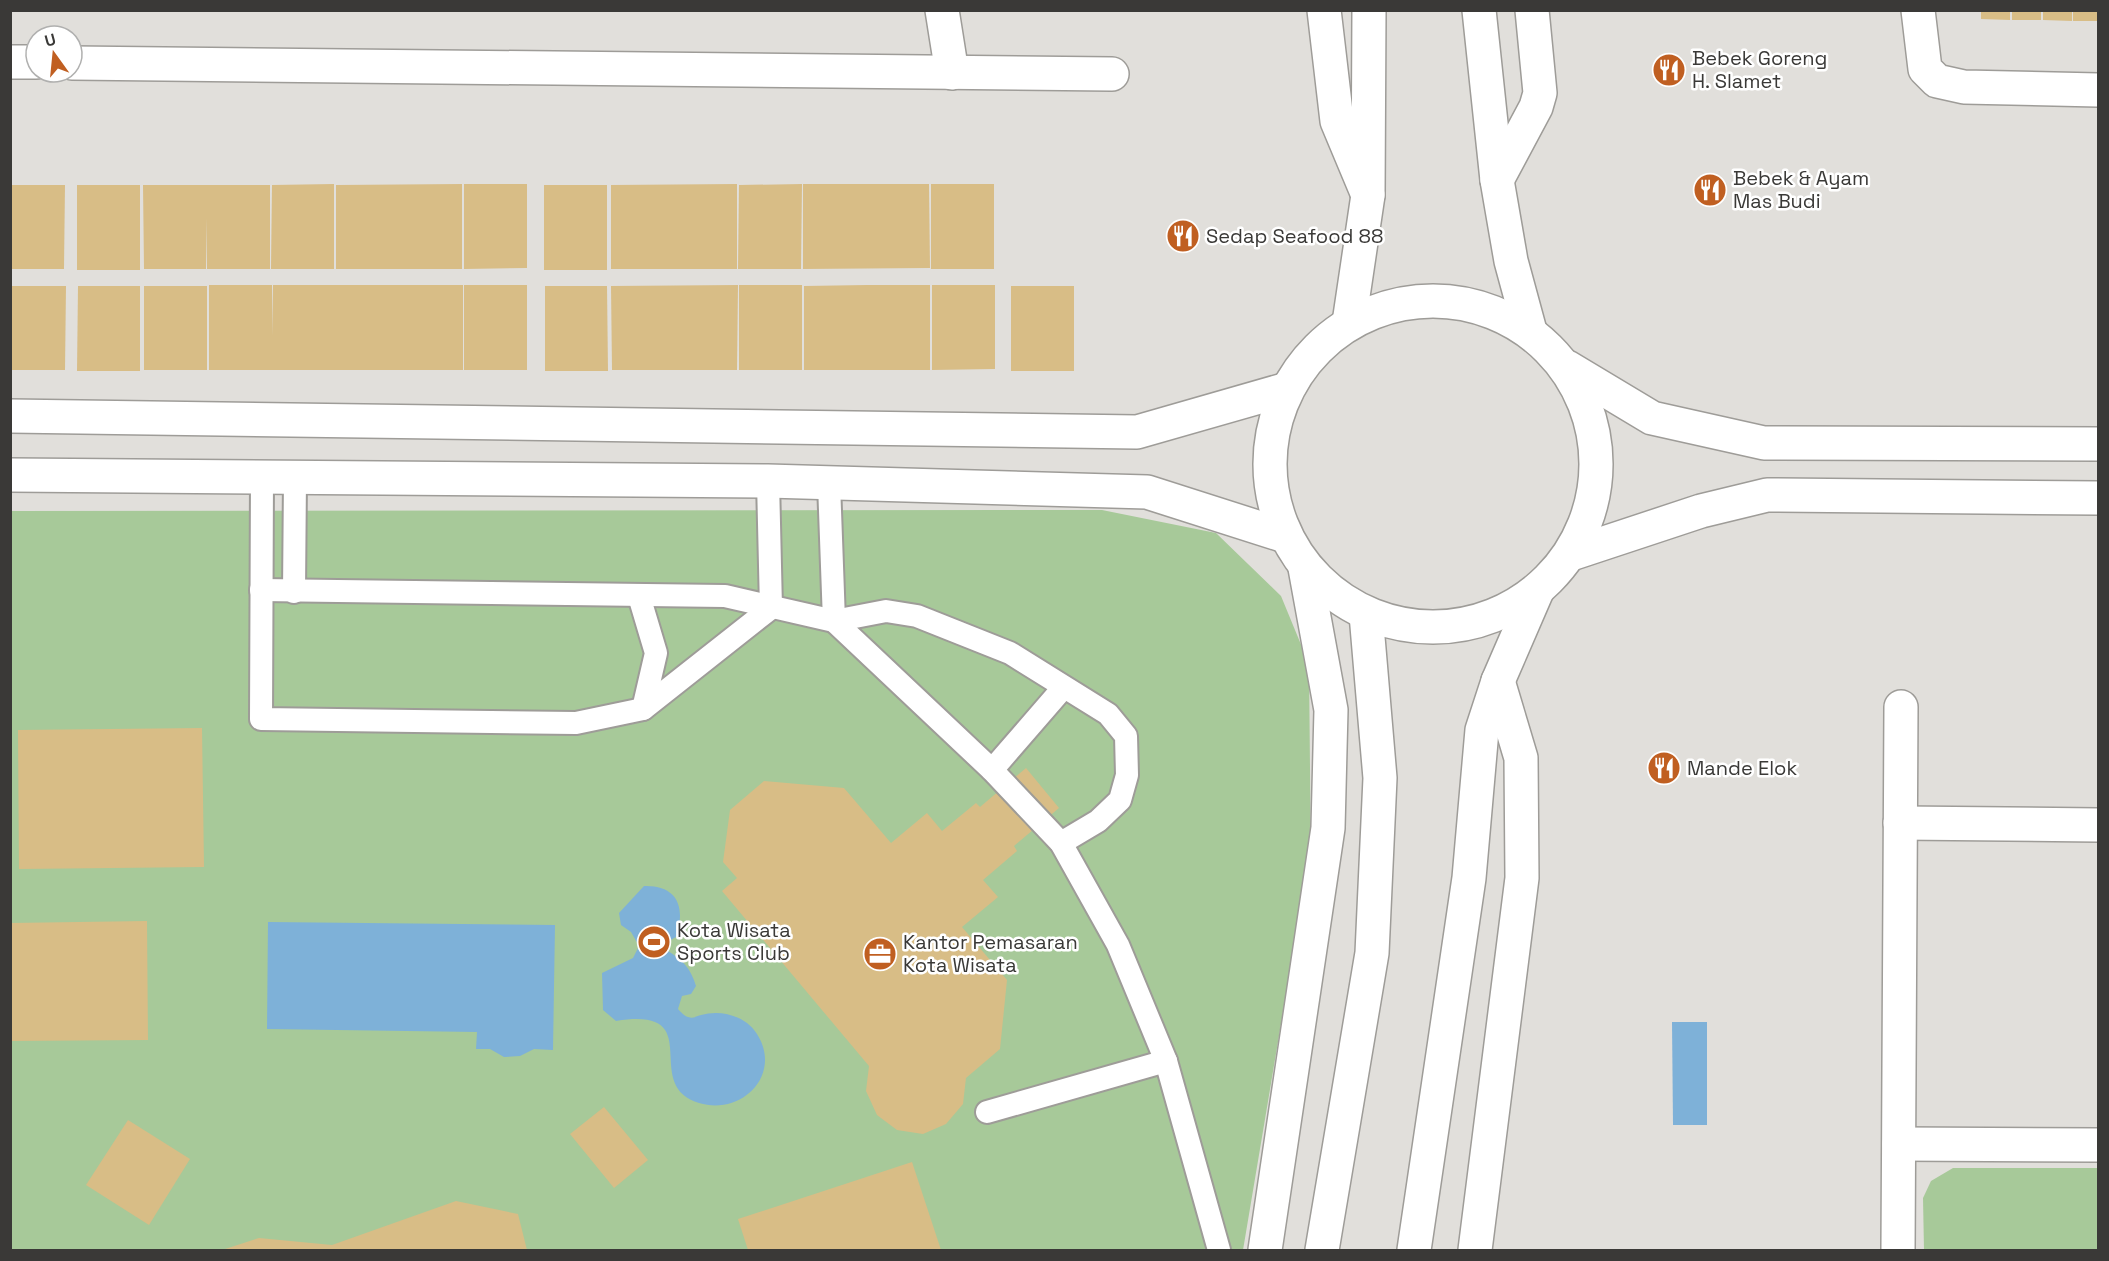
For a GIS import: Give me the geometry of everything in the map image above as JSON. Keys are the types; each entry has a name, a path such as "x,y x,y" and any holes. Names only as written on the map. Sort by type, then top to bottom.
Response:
{"street":[{"path":"942,10 952,73"},
{"path":"1324,10 1337,121 1368,195"},
{"path":"1349,323 1368,195 1369,10"},
{"path":"1479,10 1497,180 1511,261 1530,331"},
{"path":"1497,180 1536,107 1540,93 1532,10"},
{"path":"1918,10 1925,69 1937,81 1964,87 2098,90"},
{"path":"84,63 1112,74"},
{"path":"1566,366 1589,410 1598,459 1592,509 1571,554 1537,591 1498,614 1455,627 1410,626 1366,614 1334,595 1305,568 1285,536 1272,500 1272,432 1287,389 1314,352 1349,323 1393,305 1441,300 1488,309 1530,331 1566,366 1652,418 1764,443 2098,444"},
{"path":"10,416 1137,432 1287,389"},
{"path":"10,475 768,481 1147,492 1285,536"},
{"path":"1571,554 1701,511 1767,495 2098,498"},
{"path":"1265,1251 1328,828 1331,710 1305,568"},
{"path":"1414,1251 1469,878 1482,730 1498,681 1537,591"},
{"path":"1322,1251 1372,953 1380,778 1366,614"},
{"path":"1475,1251 1522,878 1521,758 1498,681"},
{"path":"1899,1251 1901,707"},
{"path":"1900,823 2098,825"},
{"path":"1899,1144 2098,1145"}],"lane":[{"path":"262,477 261,719 576,723 643,709 771,608"},
{"path":"294,592 295,478"},
{"path":"768,481 771,608"},
{"path":"829,483 834,621 992,770 1061,843 1118,945 1166,1061 1219,1251"},
{"path":"261,590 725,596 834,621 886,611 917,616 1010,653 1108,714 1126,736 1127,775 1120,800 1098,821 1061,843"},
{"path":"639,596 656,653 643,709"},
{"path":"992,770 1063,688"},
{"path":"987,1112 1166,1061"}],"green space":[{"name":"Kota Wisata Sports Club","path":"1102,510 1216,533 1281,596 1309,664 1311,872 1283,1012 1243,1250 11,1250 10,511"},
{"path":"1953,1168 2098,1168 2098,1250 1924,1250 1923,1198 1931,1181"}],"water":[{"path":"644,886 665,889 672,894 679,908 679,926 676,937 667,942 668,951 686,966 696,986 691,994 682,996 678,1009 690,1018 709,1013 732,1015 740,1018 757,1034 764,1049 765,1064 754,1089 743,1098 715,1105 699,1103 682,1094 674,1080 668,1036 660,1025 644,1019 616,1021 603,1010 602,973 633,958 639,946 631,932 621,925 619,913"},
{"path":"268,922 555,925 553,1050 534,1049 520,1056 504,1057 490,1049 476,1049 477,1032 267,1029"},
{"path":"1672,1022 1707,1022 1707,1125 1673,1125"}],"building":[{"path":"1981,10 2010,10 2010,20 1981,19"},
{"path":"2012,10 2041,10 2041,20 2012,20"},
{"path":"2043,10 2072,10 2072,21 2043,20"},
{"path":"2073,10 2098,10 2098,21 2073,21"},
{"path":"334,184 334,269 271,269 272,185"},
{"path":"462,184 462,269 336,269 336,185"},
{"path":"464,184 527,184 527,268 464,269"},
{"path":"737,184 737,269 611,269 611,185"},
{"path":"802,184 801,269 738,269 739,185"},
{"path":"803,184 929,184 930,268 803,269"},
{"path":"931,184 994,184 994,269 931,269"},
{"path":"10,185 65,185 64,269 10,269"},
{"path":"77,185 140,185 140,270 77,270"},
{"path":"143,185 270,185 270,269 207,269 206,218 206,269 144,269"},
{"path":"544,185 607,185 607,270 544,270"},
{"path":"209,285 272,285 272,336 273,285 463,285 463,370 209,370"},
{"path":"464,285 527,285 527,370 464,370"},
{"path":"738,285 737,370 612,370 611,286"},
{"path":"739,285 802,285 802,370 739,370"},
{"path":"930,285 930,370 804,370 804,286"},
{"path":"932,285 995,285 995,369 932,370"},
{"path":"10,286 66,286 65,370 10,370"},
{"path":"78,286 140,286 140,371 77,371"},
{"path":"144,286 207,286 207,370 144,370"},
{"path":"545,286 607,286 608,371 545,371"},
{"path":"1011,286 1074,286 1074,371 1011,371"},
{"path":"202,728 204,867 19,869 18,730"},
{"name":"Kantor Pemasaran Kota Wisata","path":"1026,768 1059,808 1014,846 1017,851 983,880 998,897 962,927 1007,980 1000,1049 966,1078 963,1104 946,1124 923,1134 897,1130 877,1115 866,1091 869,1066 722,891 737,878 723,862 730,810 764,781 844,788 891,843 927,813 942,831 976,803 980,807"},
{"path":"147,921 148,1040 10,1041 10,923"},
{"path":"604,1107 648,1160 614,1188 570,1134"},
{"path":"128,1120 190,1159 149,1225 86,1185"},
{"path":"912,1162 941,1250 748,1250 738,1219"},
{"path":"456,1201 518,1214 527,1250 222,1250 259,1238 332,1245"}],"place":[{"name":"Bebek Goreng H. Slamet","path":"1669,70"},
{"name":"Bebek & Ayam Mas Budi","path":"1710,190"},
{"name":"Sedap Seafood 88","path":"1183,236"},
{"name":"Mande Elok","path":"1664,768"},
{"name":"Kota Wisata Sports Club","path":"654,942"},
{"name":"Kantor Pemasaran Kota Wisata","path":"880,954"}]}
